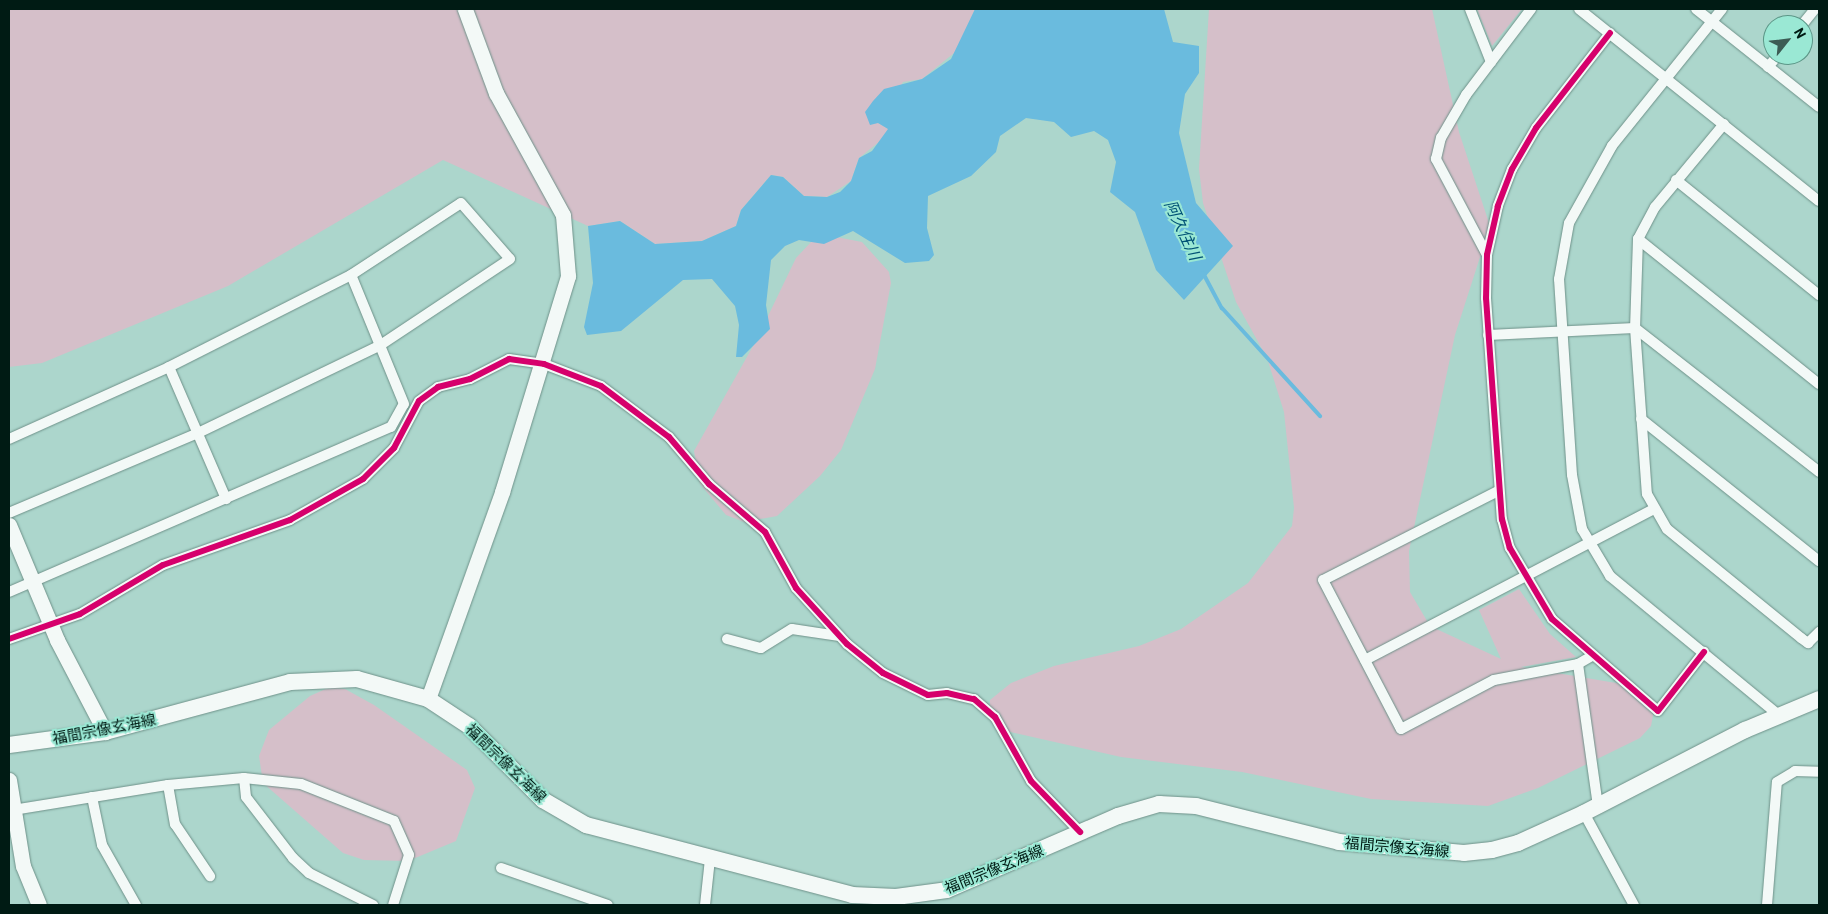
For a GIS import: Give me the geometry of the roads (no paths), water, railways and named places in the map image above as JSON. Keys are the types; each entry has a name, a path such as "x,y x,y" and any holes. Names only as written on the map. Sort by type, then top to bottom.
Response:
{"main road":[{"name":"福間宗像玄海線","path":"9,745 105,732 313,679 357,679 428,699 469,726 527,786 562,813 610,834 852,895 916,896 947,890 1080,832 1144,807 1177,803 1339,842 1464,853 1518,843 1591,810 1780,716 1819,699"}],"street":[{"path":"428,699 544,364 568,276 563,215 496,93 466,9"},
{"path":"1470,9 1491,62"},
{"path":"1487,255 1436,159 1456,112 1531,9"},
{"path":"1579,9 1819,200"},
{"path":"1696,9 1819,107"},
{"path":"1722,9 1612,146 1569,223 1559,279 1572,475 1588,543 1615,581 1780,716"},
{"path":"1610,33 1536,128 1512,169 1487,255 1488,336 1498,491 1510,548 1552,619 1592,656 1658,711 1704,652"},
{"path":"1724,124 1676,180 1647,218 1638,239 1635,328 1645,480 1654,509 1667,529 1808,643 1819,632"},
{"path":"1676,180 1819,295"},
{"path":"9,439 170,367 351,275 461,203 510,259 379,346 198,433 9,513"},
{"path":"1638,239 1819,384"},
{"path":"9,592 391,428 404,404 351,275"},
{"path":"1488,336 1563,330 1635,328 1819,472"},
{"path":"9,639 51,626 80,614 163,565 290,520 363,479 394,448 419,401 438,386 470,380 509,360 544,364 601,386 669,438 709,484 764,532 796,588 840,636 883,673 928,695 947,693 974,700 995,717 1051,807 1080,832"},
{"path":"170,367 226,499"},
{"path":"1641,419 1819,561"},
{"path":"1498,491 1323,580 1401,729 1494,680 1578,664 1592,656"},
{"path":"1365,660 1654,509"},
{"path":"9,525 34,581 51,626 105,732"},
{"path":"727,639 761,648 792,629 840,636"},
{"path":"1578,664 1591,810 1634,905"},
{"path":"1767,905 1777,782 1795,772 1819,772"},
{"path":"244,778 246,797 293,858 309,873 373,905"},
{"path":"13,810 168,785 244,778 301,784 394,821 409,855 393,905"},
{"path":"9,780 23,866 38,905"},
{"path":"168,785 175,824 210,876"},
{"path":"92,797 102,845 136,905"},
{"path":"705,905 710,859"},
{"path":"501,868 608,905"}],"water":[{"path":"975,9 1164,9 1173,42 1199,46 1199,73 1185,94 1179,133 1196,203 1233,246 1184,300 1156,270 1135,212 1110,192 1116,162 1108,140 1094,131 1071,137 1054,122 1026,118 1000,136 996,152 971,176 928,196 927,228 934,255 929,261 905,263 853,231 824,244 799,240 785,246 771,260 766,305 770,329 742,357 736,357 739,325 735,306 712,279 683,280 621,331 587,335 584,327 593,283 588,226 620,221 655,244 702,241 736,226 741,210 771,175 783,177 804,196 827,197 840,192 851,181 859,158 872,151 888,129 878,123 870,125 865,112 873,101 884,89 922,79 951,59"}],"waterway":[{"name":"阿久住川","path":"1203,273 1222,308 1320,416"}]}
